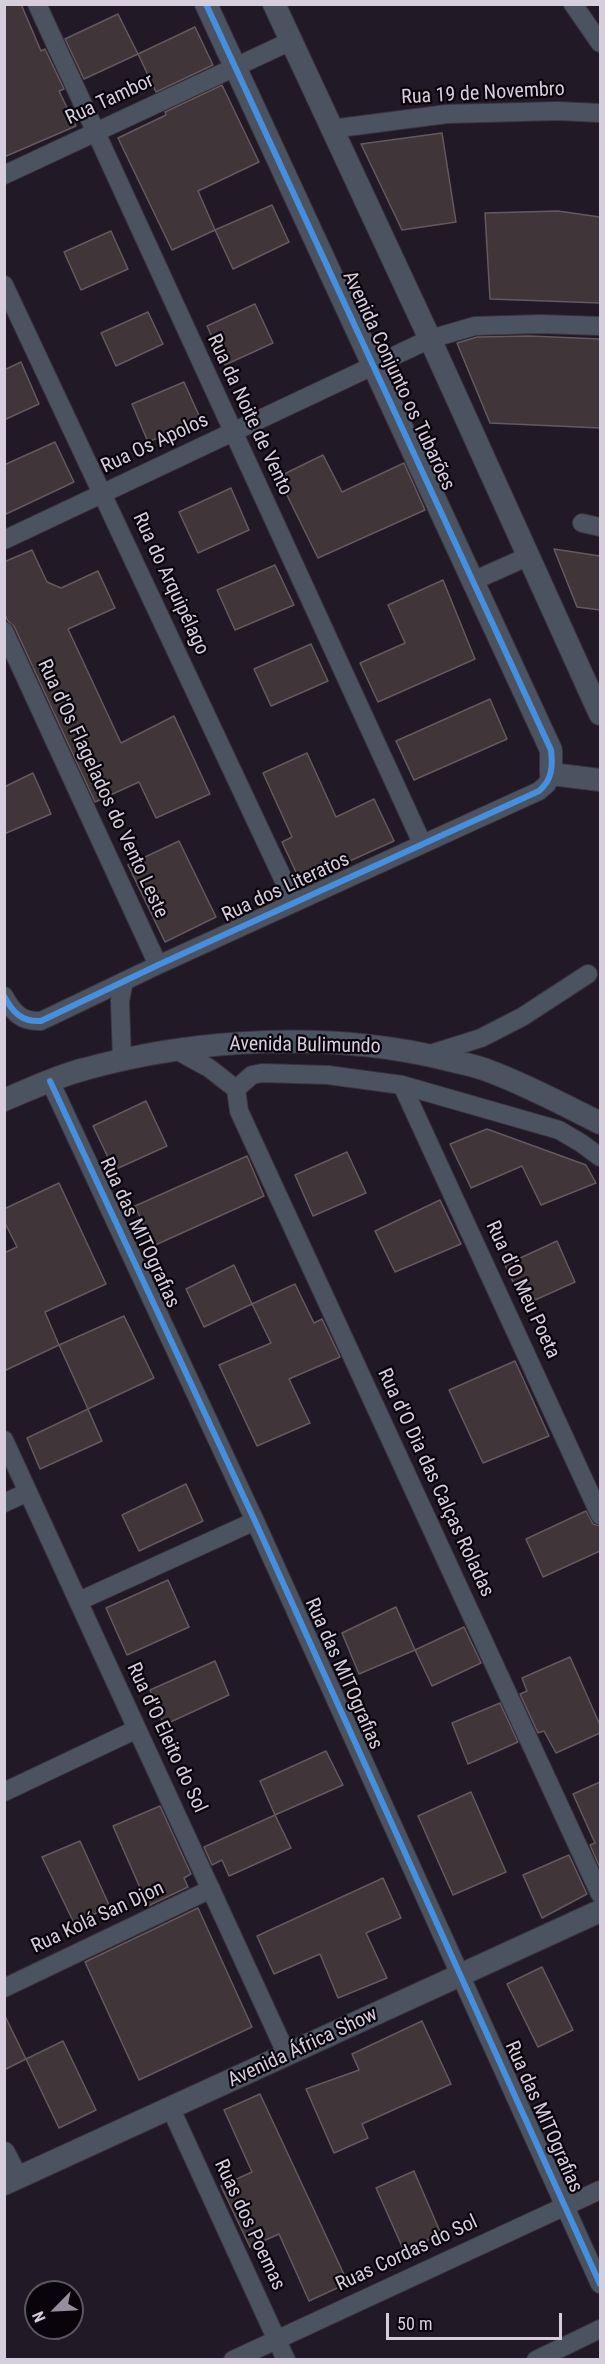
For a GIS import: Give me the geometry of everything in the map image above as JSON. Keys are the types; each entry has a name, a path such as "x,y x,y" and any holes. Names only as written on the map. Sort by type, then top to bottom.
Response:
{"street":[{"name":"Rua da Noite de Vento","path":"37,4 422,843"},
{"name":"Avenida Conjunto os Tubarões","path":"206,4 551,750 551,774"},
{"path":"274,4 430,339 600,714"},
{"path":"573,4 600,43"},
{"name":"Rua Tambor","path":"4,175 96,130 291,41"},
{"name":"Rua 19 de Novembro","path":"331,129 447,114 558,111 600,113"},
{"name":"Rua do Arquipélago","path":"4,285 294,902"},
{"name":"Rua Os Apolos","path":"4,540 430,339 475,326 541,324 600,326"},
{"path":"582,523 600,527"},
{"path":"473,581 529,556"},
{"name":"Rua d'Os Flagelados do Vento Leste","path":"4,631 158,965"},
{"path":"551,774 600,780"},
{"name":"Rua dos Literatos","path":"4,996 16,1015 28,1022 41,1021 294,902 539,791 547,784 551,774"},
{"path":"427,1055 481,1038 522,1017 588,974"},
{"path":"122,1060 120,1001 124,981"},
{"name":"Avenida Bulimundo","path":"4,1100 83,1069 122,1060 235,1042 306,1043 378,1046 488,1070 600,1123"},
{"path":"178,1051 209,1068 236,1089 252,1075 272,1072 328,1075 402,1085 559,1130 600,1157"},
{"name":"Rua das MITOgrafias","path":"50,1081 255,1521 600,2284"},
{"name":"Rua d'O Meu Poeta","path":"402,1085 600,1515"},
{"name":"Rua d'O Dia das Calças Roladas","path":"236,1089 239,1111 600,1894"},
{"name":"Rua d'O Eleito do Sol","path":"4,1440 287,2055"},
{"path":"4,1503 28,1492"},
{"path":"79,1601 255,1521"},
{"path":"4,1792 137,1729"},
{"name":"Rua Kolá San Djon","path":"4,1988 211,1890"},
{"name":"Avenida África Show","path":"11,2181 600,1911"},
{"name":"Ruas dos Poemas","path":"171,2109 286,2360"},
{"path":"4,2153 11,2181"},
{"name":"Ruas Cordas do Sol","path":"233,2360 600,2190"},
{"path":"536,2360 600,2330"}],"building":[{"path":"4,4 21,4 41,51 45,49 64,89 59,91 76,126 4,157"},
{"path":"118,14 138,54 84,79 65,39"},
{"path":"195,27 213,65 156,92 138,54"},
{"path":"222,85 259,162 198,191 215,230 172,250 118,138 166,115 165,112"},
{"path":"442,133 456,222 402,230 361,144"},
{"path":"272,205 289,242 233,269 215,230"},
{"path":"558,211 600,217 600,303 490,299 485,213"},
{"path":"111,231 128,269 81,290 64,252"},
{"path":"255,304 273,343 225,365 207,326"},
{"path":"148,312 163,344 116,366 101,333"},
{"path":"530,336 600,339 600,428 490,423 457,343 477,337"},
{"path":"21,362 39,404 4,420 4,370"},
{"path":"184,382 201,420 148,442 132,404"},
{"path":"55,442 74,482 4,515 4,465"},
{"path":"323,455 342,492 404,463 425,510 318,558 278,477"},
{"path":"231,488 249,530 198,553 179,512"},
{"path":"554,549 600,556 600,610 577,607"},
{"path":"32,550 47,582 61,588 98,571 115,608 68,629 121,743 174,716 210,794 156,818 139,782 95,802 14,626 4,613 4,562"},
{"path":"275,565 294,605 235,630 217,590"},
{"path":"443,580 475,659 378,702 360,663 405,643 388,605"},
{"path":"311,644 328,681 271,706 254,669"},
{"path":"490,699 507,739 414,780 396,741"},
{"path":"307,753 336,817 374,799 394,841 301,883 282,842 292,837 263,773"},
{"path":"33,773 51,814 4,834 4,787"},
{"path":"179,841 216,917 165,942 128,865"},
{"path":"146,1101 167,1146 114,1170 93,1126"},
{"path":"487,1129 586,1165 596,1183 541,1205 522,1166 471,1188 450,1144"},
{"path":"347,1152 366,1193 313,1216 295,1175"},
{"path":"247,1156 264,1196 153,1246 135,1206"},
{"path":"59,1183 106,1284 45,1312 59,1345 4,1371 4,1253 17,1247 4,1221 4,1209"},
{"path":"440,1200 461,1244 395,1272 375,1231"},
{"path":"557,1241 575,1282 524,1305 505,1265"},
{"path":"234,1265 252,1304 204,1327 186,1289"},
{"path":"295,1284 314,1323 322,1319 340,1357 289,1379 310,1423 257,1446 219,1365 271,1343 252,1304"},
{"path":"124,1316 154,1378 88,1409 59,1345"},
{"path":"515,1361 549,1436 483,1463 449,1390"},
{"path":"88,1409 102,1441 40,1469 27,1438"},
{"path":"186,1484 203,1521 139,1551 122,1515"},
{"path":"586,1511 593,1524 600,1526 600,1551 543,1577 526,1539"},
{"path":"168,1580 189,1627 127,1655 106,1608"},
{"path":"396,1607 415,1650 359,1674 342,1633"},
{"path":"464,1627 481,1663 432,1686 415,1650"},
{"path":"570,1657 600,1725 600,1733 556,1753 544,1731 538,1733 520,1694 527,1691 522,1678"},
{"path":"215,1661 229,1695 164,1725 150,1690"},
{"path":"500,1703 518,1742 468,1764 452,1723"},
{"path":"326,1751 343,1785 275,1815 260,1781"},
{"path":"600,1782 600,1868 590,1845 595,1843 573,1794"},
{"path":"471,1792 506,1872 453,1895 418,1816"},
{"path":"160,1806 191,1874 184,1878 188,1887 148,1906 113,1826"},
{"path":"275,1815 291,1848 229,1876 222,1860 212,1865 204,1847"},
{"path":"80,1841 110,1907 74,1923 42,1857"},
{"path":"569,1855 587,1894 542,1918 523,1875"},
{"path":"383,1878 401,1918 366,1933 387,1978 338,1998 320,1954 274,1974 257,1936"},
{"path":"198,1908 252,2027 139,2080 85,1962"},
{"path":"542,1967 573,2030 538,2047 507,1984"},
{"path":"4,2014 26,2059 4,2070"},
{"path":"422,2021 451,2084 362,2124 368,2138 334,2153 306,2089 359,2070 352,2054"},
{"path":"63,2041 96,2110 59,2128 26,2059"},
{"path":"260,2094 348,2283 309,2301 279,2234 250,2247 221,2186 252,2172 224,2110"},
{"path":"414,2171 441,2234 404,2251 376,2188"}],"cycle path":[{"path":"4,996 11,1007 23,1018 41,1021 539,791 551,773 551,750 206,4"},
{"path":"50,1081 255,1521 600,2284"}]}
